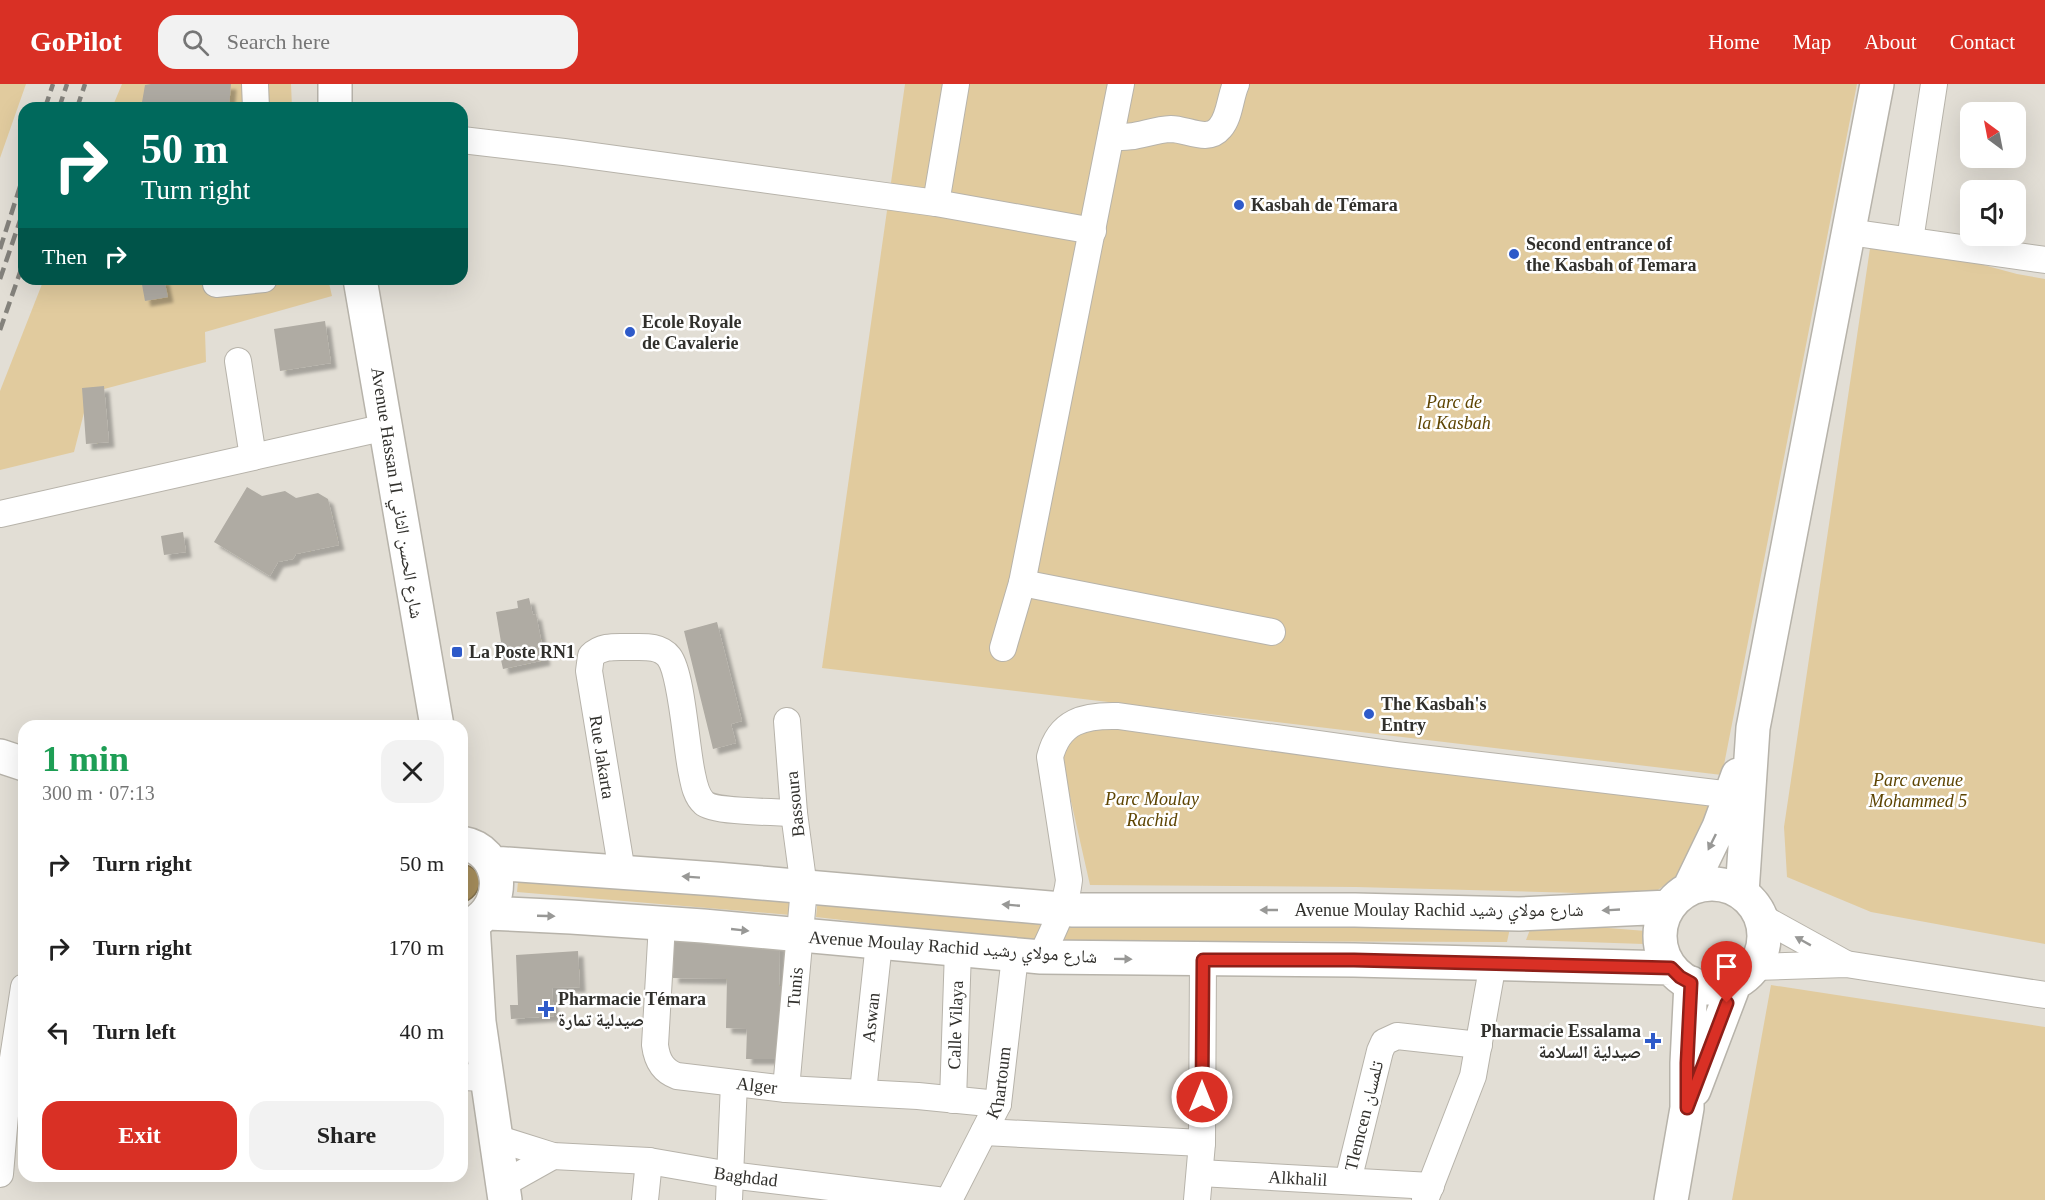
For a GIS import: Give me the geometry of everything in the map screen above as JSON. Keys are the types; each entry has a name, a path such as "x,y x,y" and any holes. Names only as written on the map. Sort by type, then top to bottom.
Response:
{"main road":[{"path":"335,84 335,102"},
{"path":"1744,974 1713,987 1681,976 1664,956 1660,938 1663,918 1679,898 1719,827 1754,728 1877,84"},
{"name":"Avenue Hassan II شارع الحسن الثاني","path":"361,285 434,720"},
{"path":"1687,1108 1744,974 1762,951 1764,934 1751,905 1754,728"},
{"path":"0,743 18,749"},
{"path":"0,756 18,762"},
{"path":"468,841 492,863 496,876 497,889 494,902 474,922 479,1022 475,1078 496,1138 504,1192"},
{"name":"Avenue Moulay Rachid شارع مولاي رشيد","path":"492,863 1062,910 1355,910 1520,914 1679,898"},
{"path":"1679,898 1701,885 1714,884 1727,886 1751,905"},
{"path":"1504,963 1520,914"},
{"name":"Avenue Moulay Rachid شارع مولاي رشيد","path":"474,922 571,917 1028,956 1504,963 1681,976"},
{"path":"1671,1200 1687,1108 1687,1063 1681,976"},
{"path":"468,997 479,1022"}],"street":[{"path":"255,84 256,102"},
{"path":"936,203 956,84"},
{"path":"1003,648 1022,583 1121,84"},
{"path":"1111,136 1125,139 1173,129 1205,135 1214,133 1221,128 1236,84"},
{"path":"1910,240 1934,84"},
{"path":"468,141 936,203 1093,231"},
{"path":"1849,232 2045,260"},
{"path":"238,361 253,457"},
{"path":"0,514 386,427"},
{"path":"1022,583 1272,632"},
{"name":"Rue Jakarta","path":"622,872 589,671 591,656 603,648 645,647 659,650 668,656 677,676 687,755 697,793 704,804 708,807 724,809 794,813"},
{"name":"Khartoum","path":"949,1200 998,1104 1028,956 1062,910 1067,895 1069,880 1050,758 1054,741 1078,720 1096,715 1118,716 1397,755 1732,795"},
{"name":"Bassoura","path":"788,721 794,813 804,888"},
{"name":"Tunis","path":"786,1089 804,888"},
{"path":"1751,905 1846,964"},
{"name":"Alger","path":"662,924 655,1046 660,1064 668,1072 677,1076 786,1089 863,1092 998,1104"},
{"name":"Aswan","path":"863,1092 879,943"},
{"name":"Calle Vilaya","path":"953,1100 958,950"},
{"path":"1197,1200 1202,1143 1203,960"},
{"path":"1428,1193 1473,1076 1479,1045 1504,963"},
{"path":"1744,974 1846,964 2045,995"},
{"name":"Tlemcen تلمسان","path":"1348,1180 1384,1042 1397,1036 1479,1045"},
{"path":"0,1174 15,1105 18,1066"},
{"path":"730,1188 734,1083"},
{"path":"984,1132 1202,1143"},
{"name":"Baghdad","path":"496,1138 553,1156 649,1161 730,1188 937,1200"},
{"path":"504,1192 553,1156"},
{"path":"645,1200 649,1161"},
{"name":"Alkhalil","path":"1200,1173 1348,1180 1428,1193"}],"green space":[{"path":"0,84 26,84 18,102 0,158"},
{"path":"122,84 291,84 292,102 114,102"},
{"name":"Parc de la Kasbah","path":"905,84 1857,84 1722,775 822,668"},
{"name":"Parc avenue Mohammed 5","path":"1872,235 2017,274 2045,279 2045,944 1871,912 1787,877 1784,827"},
{"path":"42,285 329,285 332,296 205,332 206,362 89,393 74,452 0,470 0,391"},
{"name":"Parc Moulay Rachid","path":"1083,725 1721,800 1701,858 1651,895 1356,887 1090,885 1061,757"},
{"path":"519,871 795,893 791,915 517,892"},
{"path":"818,898 1043,922 1033,942 816,917"},
{"path":"1068,920 1511,923 1507,942 1214,941 1052,946"},
{"path":"1533,922 1646,931 1644,944 1526,940"},
{"path":"1771,985 2045,1027 2045,1200 1732,1200"}],"shaded area":[{"path":"468,866 476,871 480,882 475,895 469,899"}],"building":[{"path":"231,84 230,102 142,102 145,85"},
{"path":"142,285 165,285 168,297 145,301"},
{"path":"325,321 331,363 280,371 274,329"},
{"path":"104,386 109,442 86,444 82,388"},
{"path":"247,487 262,496 285,491 296,498 318,493 328,499 339,545 296,554 293,559 278,562 270,576 214,542"},
{"path":"183,532 186,552 164,555 161,536"},
{"path":"529,598 533,615 536,614 545,660 503,669 497,642 501,642 496,612 518,608 517,601"},
{"path":"717,622 742,721 731,724 736,743 713,749 684,631"},
{"path":"674,935 780,943 779,986 782,986 780,1059 746,1059 747,1029 726,1028 727,979 673,978"},
{"path":"578,951 580,987 552,988 554,1016 511,1019 510,1005 518,1005 516,955"}],"railway":[{"path":"47,102 53,84"},
{"path":"61,102 67,84"},
{"path":"79,102 85,84"},
{"path":"0,249 18,193"},
{"path":"0,279 18,226"},
{"path":"0,330 18,278"}],"place":[{"name":"Kasbah de Témara","path":"1239,205"},
{"name":"Second entrance of the Kasbah of Temara","path":"1514,254"},
{"name":"Ecole Royale de Cavalerie","path":"630,332"},
{"name":"La Poste RN1","path":"457,652"},
{"name":"The Kasbah's Entry","path":"1369,714"},
{"name":"Pharmacie Témara صيدلية تمارة","path":"546,1009"},
{"name":"Pharmacie Essalama صيدلية السلامة","path":"1653,1041"}],"route":[{"path":"1202,1097 1203,960 1354,960 1671,968 1691,983 1687,1108 1727,1003"}]}
